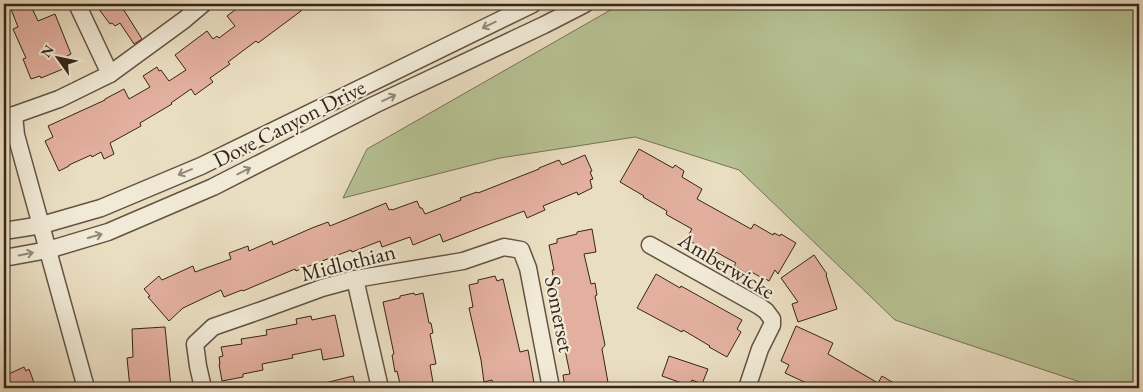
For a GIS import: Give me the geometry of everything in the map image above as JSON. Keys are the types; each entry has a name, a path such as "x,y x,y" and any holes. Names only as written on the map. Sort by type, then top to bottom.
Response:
{"street":[{"path":"77,4 110,74"},
{"path":"86,388 42,224 9,116 58,99 110,74 204,4"},
{"name":"Dove Canyon Drive","path":"4,231 42,224 100,208 201,166 533,4"},
{"name":"Dove Canyon Drive","path":"4,258 48,250 108,232 213,186 585,4"},
{"name":"Amberwicke","path":"650,246 759,306 772,319 772,325 760,349 751,387"},
{"name":"Midlothian","path":"203,388 195,344 213,327 322,288 355,279 463,260 504,247 521,250"},
{"name":"Somerset","path":"521,250 528,268 551,388"},
{"path":"355,279 380,388"}],"green space":[{"path":"621,4 1139,4 1139,388 1098,388 895,320 739,170 635,137 500,158 343,198 367,149"}],"building":[{"path":"9,4 30,4 38,21 55,14 71,54 59,60 63,69 41,78 40,76 31,79 23,59 26,58 13,29 18,27"},
{"path":"95,4 120,4 142,39 134,44 120,23 115,26 112,23 110,24"},
{"path":"243,4 296,4 301,11 258,43 256,41 228,62 230,64 210,78 213,82 195,95 191,89 172,104 140,123 141,126 110,143 114,154 104,159 101,152 92,157 91,155 59,171 45,141 53,137 48,126 105,100 124,89 129,99 150,87 143,76 157,67 169,81 186,70 175,55 207,31 213,39 217,36 219,38 235,26 227,16"},
{"path":"639,149 673,168 675,165 684,171 682,177 702,189 697,199 751,229 754,224 773,235 774,233 780,236 781,234 796,243 778,274 775,270 769,281 748,270 746,273 734,266 736,263 716,252 713,257 701,251 703,248 686,239 692,229 667,215 667,211 620,182"},
{"path":"585,155 592,171 590,172 593,179 590,180 592,188 578,195 577,192 543,206 545,210 527,218 524,211 443,242 440,234 413,245 410,237 382,247 380,241 296,271 295,269 224,297 221,290 183,308 169,321 148,297 150,296 144,289 159,276 162,280 193,266 195,272 231,259 229,253 248,246 249,251 272,241 273,245 328,222 330,226 386,203 389,210 392,210 417,201 425,214 461,200 460,198 478,193 559,160 562,165"},
{"path":"592,229 596,252 584,254 591,284 595,283 597,295 595,296 605,345 602,349 609,388 565,388 563,375 570,374 559,321 561,320 555,292 552,270 554,270 549,245 557,243 557,239"},
{"path":"814,255 827,274 837,309 798,322 792,304 798,302 781,278"},
{"path":"656,274 742,320 737,329 741,332 727,357 683,330 682,332 637,308"},
{"path":"495,276 497,281 503,279 520,352 528,350 535,388 494,388 492,380 484,382 469,308 473,307 469,285 478,283 478,280"},
{"path":"414,293 415,295 423,293 429,323 431,323 433,333 430,334 436,364 430,365 434,388 401,388 397,371 395,372 392,355 394,354 383,302"},
{"path":"335,315 344,356 323,360 321,349 292,355 293,358 262,364 263,370 243,374 243,377 222,381 219,364 219,357 223,356 221,347 242,344 241,339 267,335 266,330 297,324 296,319 311,316 312,320"},
{"path":"796,326 833,343 828,354 878,383 882,376 902,388 817,388 785,373 789,365 781,361"},
{"path":"165,327 171,388 130,388 127,358 133,357 132,329"},
{"path":"669,356 708,369 702,384 692,380 690,386 662,376"},
{"path":"24,367 26,371 29,369 36,388 4,388 4,376"},
{"path":"353,376 356,388 321,388 321,384"}]}
